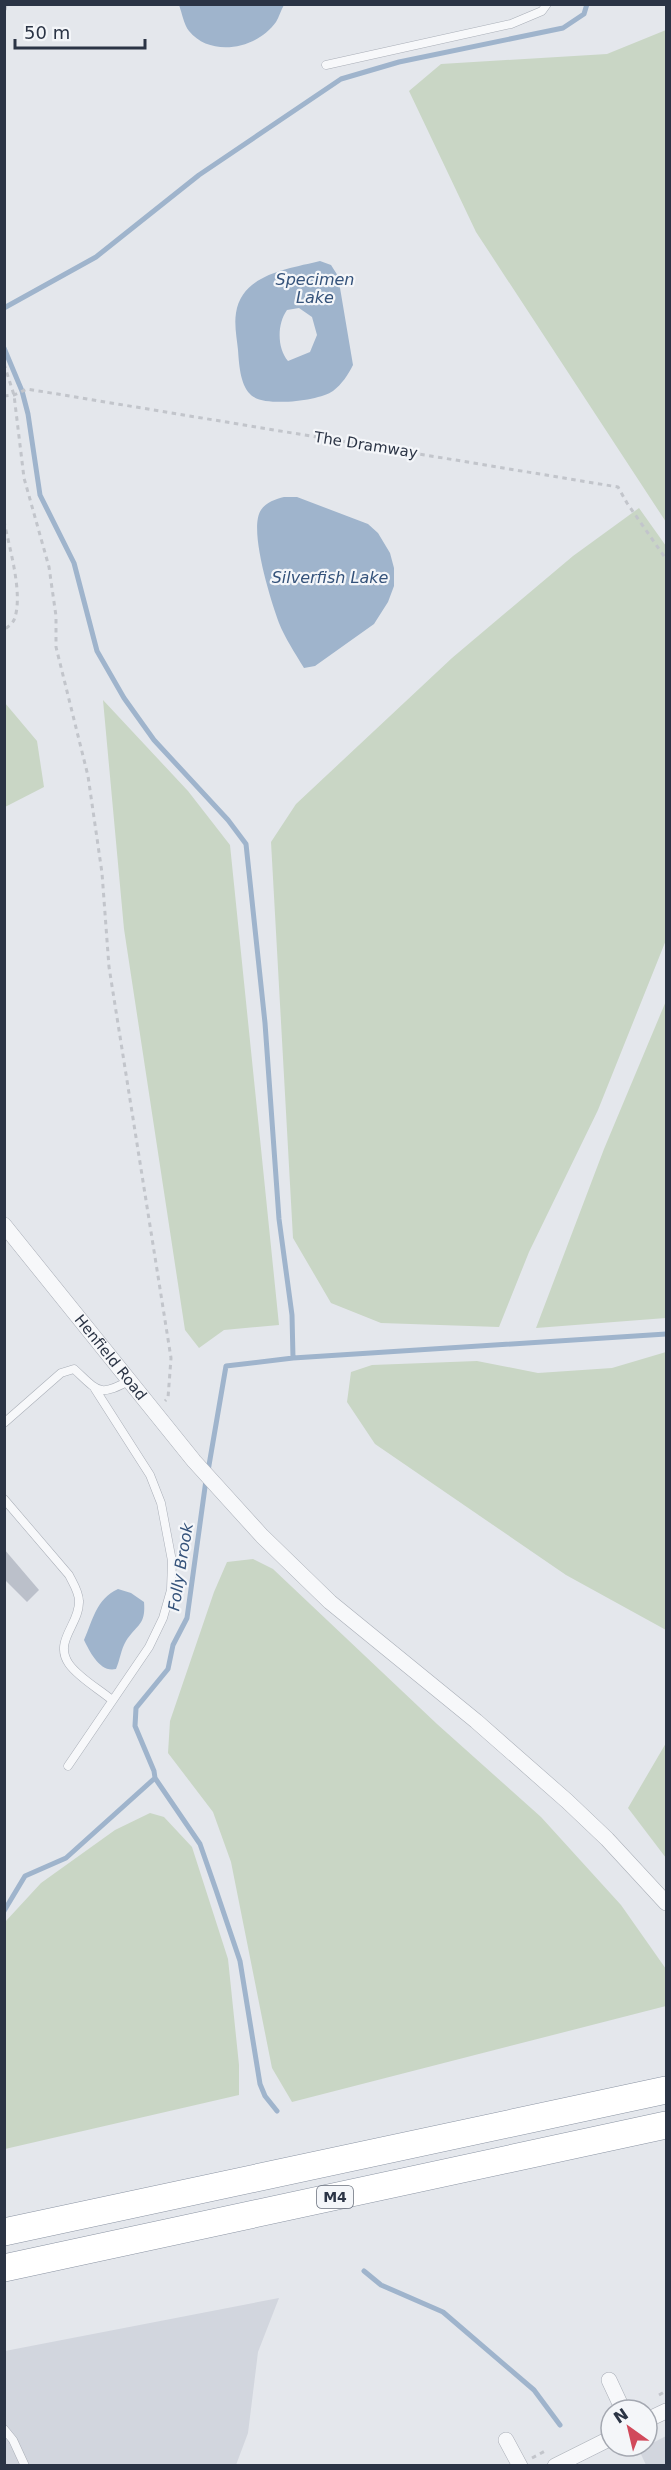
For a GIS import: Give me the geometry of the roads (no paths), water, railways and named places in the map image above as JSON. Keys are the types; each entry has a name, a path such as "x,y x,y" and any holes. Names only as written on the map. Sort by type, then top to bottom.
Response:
{"highway":[{"name":"M4","path":"4,2232 666,2090"},
{"name":"M4","path":"4,2268 666,2126"}],"street":[{"name":"Henfield Road","path":"4,1225 194,1461 262,1536 330,1602 476,1721 567,1801 607,1839 666,1903"},
{"path":"609,2380 617,2398"},
{"path":"506,2440 520,2466"},
{"path":"555,2466 599,2444"}],"lane":[{"path":"326,65 511,24 542,11 548,4"},
{"path":"4,1423 61,1373 74,1368 95,1389 150,1475 162,1503 172,1561 171,1590 163,1618 149,1647 68,1766"},
{"path":"95,1389 111,1391 130,1380"},
{"path":"4,1499 59,1561 75,1587 79,1602 76,1617 66,1636 63,1648 70,1666 112,1700"},
{"path":"4,2429 13,2439 25,2466"}],"water":[{"path":"179,5 284,5 276,22 257,39 234,47 221,47 209,45 189,31"},
{"name":"Specimen Lake","path":"320,261 331,265 338,276 353,365 339,385 326,395 291,402 266,401 256,398 247,390 240,367 235,322 240,300 247,290 268,275","holes":["299,308 312,317 317,335 310,352 288,361 280,343 281,322 287,310"]},
{"name":"Silverfish Lake","path":"284,497 297,497 368,524 378,533 390,553 394,568 394,586 388,602 374,624 315,666 304,668 279,623 266,583 257,533 258,519 263,507"},
{"path":"118,1589 131,1593 144,1602 144,1615 140,1624 124,1644 116,1669 110,1669 100,1665 84,1640 100,1604"}],"waterway":[{"path":"4,308 96,257 199,175 341,79 399,62 563,28 584,14 587,4"},
{"path":"4,348 22,391 28,414 40,495 74,563 97,651 124,698 154,740 228,820 246,844 265,1023 279,1219 292,1315 293,1358 226,1366 208,1471"},
{"name":"Folly Brook","path":"293,1358 666,1334"},
{"name":"Folly Brook","path":"4,1911 25,1876 66,1858 155,1778 135,1726 136,1708 168,1669 173,1645 187,1618 206,1480"},
{"path":"155,1778 200,1844 240,1961 260,2084 265,2096 277,2111"},
{"path":"364,2271 381,2285 443,2312 534,2390 560,2425"}]}
